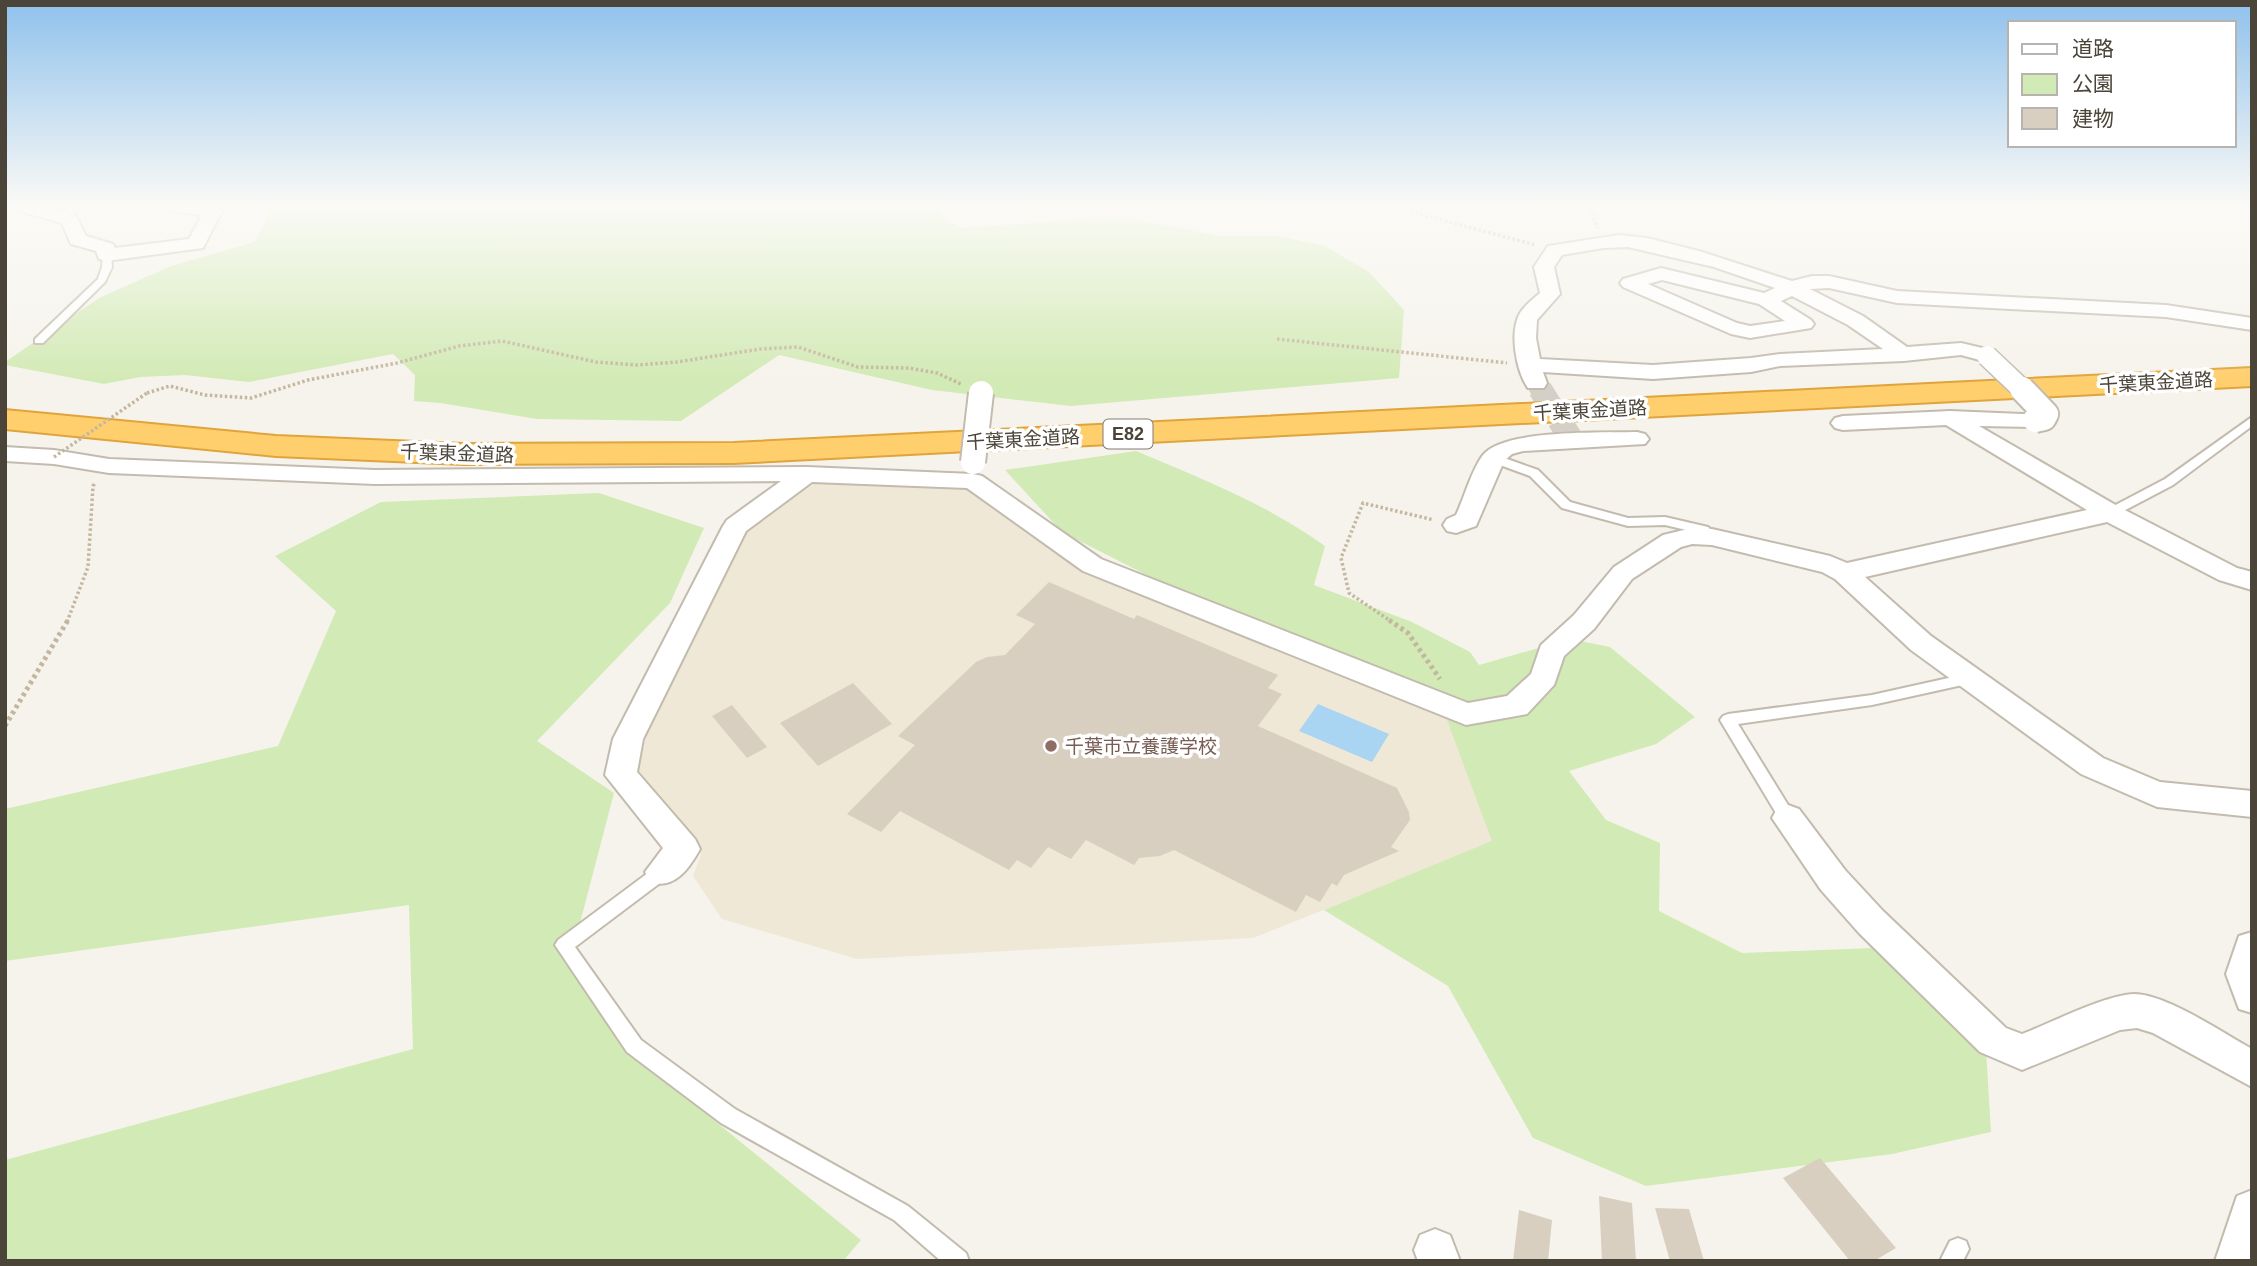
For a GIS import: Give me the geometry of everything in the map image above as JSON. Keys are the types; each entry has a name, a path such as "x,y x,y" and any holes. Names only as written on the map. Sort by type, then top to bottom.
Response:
{"highway":[{"name":"千葉東金道路","path":"5,398 90,410 215,421 510,434 670,434 918,427 2252,361"},
{"name":"千葉東金道路","path":"5,419 276,446 464,454 734,453 2252,377"}],"street":[{"path":"1547,263 1545,267 1550,294 1531,311 1526,321 1533,374 1653,372 1751,365 1780,360 1904,355 1961,349 1987,356 2046,414 2044,418 2035,420 1951,418 1843,423"},
{"path":"1722,263 1794,287 1863,324 1904,355"},
{"path":"1766,299 1804,324 1750,332 1731,328 1630,283 1661,274 1766,299 1812,282 1829,282 1897,297 2166,311 2252,324"},
{"path":"973,472 981,393"},
{"path":"1951,418 2110,513 2228,574 2251,581"},
{"path":"1456,525 1467,520 1493,458 1504,449 1521,444 1637,439"},
{"path":"5,454 54,457 109,466 375,477 973,472 1092,565 1466,714 1516,706 1544,678 1551,652 1584,622 1623,573 1672,541 1692,536 1712,537 1830,565 1844,573 1922,643 2092,766 2157,794 2252,804"},
{"path":"662,872 683,849 621,775 628,739 736,526 807,474"},
{"path":"1844,573 2110,513"},
{"path":"1788,818 1833,880 1871,922 1993,1040 2021,1052 2119,1013 2137,1012 2163,1019 2252,1069"},
{"path":"2252,947 2244,974 2252,997"},
{"path":"2236,1261 2252,1211"}],"lane":[{"path":"39,341 102,280 107,263"},
{"path":"2110,513 2169,482 2252,420"},
{"path":"1493,458 1534,473 1566,505 1628,522 1665,520 1703,530 1712,537"},
{"path":"1788,818 1728,720 1872,700 1971,678"},
{"path":"662,872 564,945 634,1046 728,1116 901,1213 958,1261"}],"path":[{"path":"1277,339 1533,374"},
{"path":"54,457 147,393 170,386 205,395 251,398 308,380 397,363 459,346 502,341 596,362 638,365 760,349 798,348 858,368 909,368 937,373 981,393"},
{"path":"5,726 71,615 82,588 88,567 93,485 109,466"},
{"path":"1456,525 1363,503 1341,558 1349,593 1408,633 1466,714"}],"shaded area":[{"name":"千葉市立養護学校","path":"816,484 968,488 1091,569 1446,714 1494,842 1253,938 857,959 722,919 693,876 701,854 636,777 658,691 743,532 792,492"}],"green space":[{"path":"181,263 1354,263 1369,272 1404,310 1399,378 1071,406 932,390 779,355 681,421 537,419 414,401 415,375 393,354 249,382 185,375 140,377 104,384 5,365 5,362 99,298"},
{"path":"1136,451 1233,493 1303,531 1325,546 1314,585 1412,622 1470,652 1479,665 1570,639 1610,647 1695,717 1656,744 1569,771 1606,820 1660,843 1659,911 1742,953 1873,948 1985,1033 1991,1132 1892,1154 1646,1186 1533,1138 1448,986 1324,910 1492,841 1437,693 1192,598 1062,532 1005,470"},
{"path":"599,493 704,528 670,603 537,741 614,793 569,965 623,1046 861,1240 843,1261 5,1261 5,1160 413,1049 409,905 5,961 5,809 278,746 336,611 275,556 381,502"}],"water":[{"path":"1318,704 1389,734 1372,762 1299,731"}],"building":[{"path":"1049,582 1134,619 1137,615 1278,675 1268,688 1282,694 1258,726 1397,788 1410,820 1391,847 1399,851 1344,875 1337,886 1332,883 1320,902 1306,895 1296,912 1174,850 1160,856 1139,858 1134,865 1086,840 1071,859 1048,847 1031,868 1017,860 1009,870 900,811 881,832 847,814 915,745 898,736 976,662 987,657 1005,655 1035,624 1016,615"},
{"path":"853,683 892,724 818,766 780,723"},
{"path":"732,705 767,747 747,758 712,716"},
{"path":"1820,1158 1896,1248 1874,1261 1850,1261 1783,1178"},
{"path":"1599,1196 1632,1203 1636,1261 1602,1261"},
{"path":"1655,1208 1689,1209 1704,1261 1670,1261"},
{"path":"1519,1210 1552,1220 1548,1261 1513,1261"}],"tunnel":[{"path":"1536,383 1541,391"},
{"path":"1540,389 1573,442"}],"place":[{"name":"千葉市立養護学校","path":"1051,746"}]}
